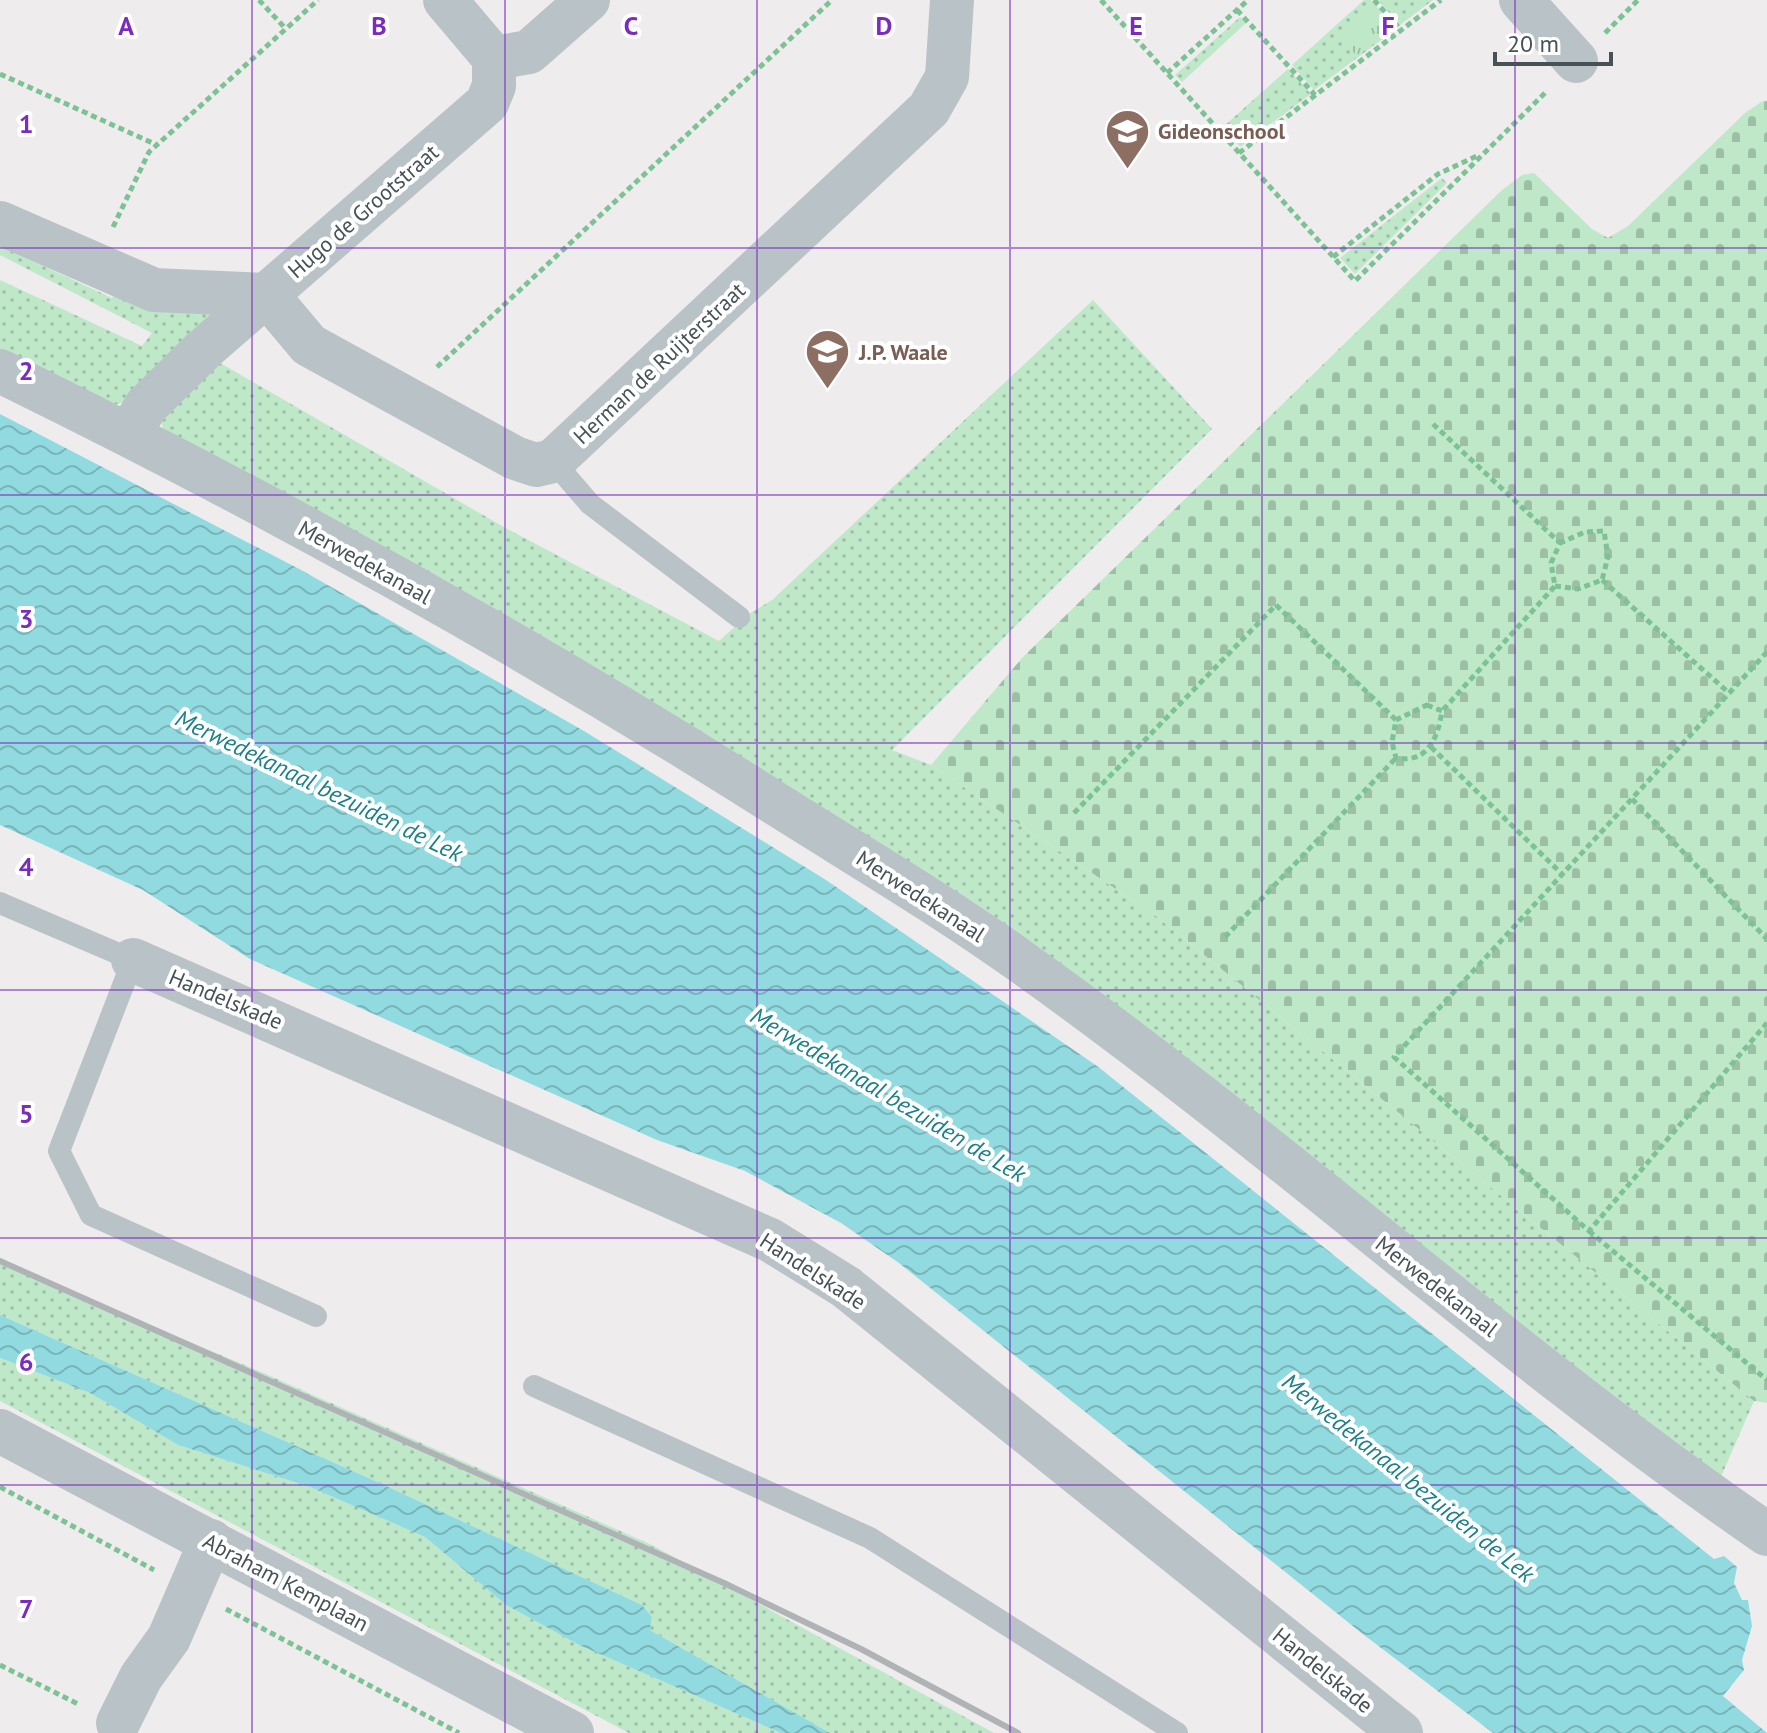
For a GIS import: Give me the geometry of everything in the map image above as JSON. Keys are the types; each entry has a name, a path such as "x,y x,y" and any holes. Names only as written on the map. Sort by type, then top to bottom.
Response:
{"street":[{"path":"445,0 494,58 529,52 588,0"},
{"name":"Herman de Ruijterstraat","path":"267,295 309,345 515,458 536,465 553,461 929,109 947,77 952,0"},
{"path":"1521,0 1576,61"},
{"name":"Hugo de Grootstraat","path":"129,434 153,398 487,103 494,86 494,58"},
{"path":"0,223 154,290 267,295"},
{"name":"Merwedekanaal","path":"0,371 129,434 483,626 623,707 978,932 1111,1028 1523,1354 1767,1534"},
{"name":"Handelskade","path":"133,960 770,1240 846,1287 1401,1733"},
{"name":"Abraham Kemplaan","path":"0,1431 561,1730"},
{"path":"118,1723 141,1677 169,1638 211,1541"}],"lane":[{"path":"553,461 590,504 739,617"},
{"path":"0,903 133,960 59,1151 91,1215 316,1316"},
{"path":"534,1386 870,1538 1177,1733"}],"path":[{"path":"259,0 286,29"},
{"path":"95,264 149,152 318,0"},
{"path":"416,404 436,369 832,0"},
{"path":"1101,0 1211,118 1355,281 1638,0"},
{"path":"1167,73 1248,0"},
{"path":"1374,0 1401,30"},
{"path":"1239,153 1441,0"},
{"path":"1237,10 1315,95"},
{"path":"0,74 157,145"},
{"path":"1333,257 1438,174 1484,153"},
{"path":"1433,424 1560,543"},
{"path":"1555,586 1551,563 1560,543 1585,532 1604,531 1608,557 1602,580"},
{"path":"1555,586 1578,589 1602,580"},
{"path":"1602,580 1729,693"},
{"path":"1225,937 1396,758 1421,756 1431,747 1439,730 1442,711 1555,586"},
{"path":"1074,813 1276,605 1396,720"},
{"path":"1767,652 1394,1057 1589,1231 1767,1380"},
{"path":"1396,720 1427,705 1442,711"},
{"path":"1396,720 1392,742 1396,758"},
{"path":"1431,747 1563,874"},
{"path":"1632,799 1767,939"},
{"path":"1589,1231 1767,1023"},
{"path":"0,1665 118,1723"}],"green space":[{"path":"1364,0 1371,0 1396,29 1314,90 1292,65"},
{"path":"1378,0 1433,0 1400,25"},
{"path":"1375,6 1395,28 1357,56 1340,37"},
{"path":"1240,17 1246,23 1182,82 1175,75"},
{"path":"1288,69 1311,94 1240,147 1223,127"},
{"path":"1767,101 1767,1403 1754,1401 1156,916 931,765 1023,657 1502,190 1522,175 1534,173 1592,229 1608,238 1628,226 1746,112"},
{"path":"1442,178 1447,183 1355,274 1340,258"},
{"path":"0,246 112,298 114,294 221,304 128,401 107,407 0,355 0,280 142,346 152,333 0,255"},
{"path":"1093,300 1212,429 892,750 931,765 1156,916 1754,1401 1716,1488 1247,1124 165,433 161,422 215,360 502,526 719,641 749,614 772,600"},
{"path":"0,1262 259,1371 652,1545 994,1733 830,1733 650,1630 652,1617 642,1605 382,1484 0,1315"},
{"path":"0,1358 90,1393 178,1445 310,1487 425,1537 506,1605 579,1645 781,1733 629,1733 0,1401"}],"water":[{"name":"Merwedekanaal bezuiden de Lek","path":"0,414 303,571 584,731 826,880 1097,1066 1714,1559 1724,1556 1737,1567 1734,1583 1742,1600 1748,1600 1752,1626 1742,1660 1744,1670 1723,1696 1767,1733 1493,1733 1364,1635 899,1263 841,1223 745,1171 657,1140 250,959 143,890 0,825"},
{"path":"0,1315 382,1484 642,1605 652,1617 650,1630 830,1733 781,1733 579,1645 506,1605 425,1537 310,1487 178,1445 90,1393 0,1358"}],"railway":[{"path":"0,1261 724,1583 861,1649 1018,1733"}],"place":[{"name":"Gideonschool","path":"1127,170"},
{"name":"J.P. Waale","path":"828,391"}]}
